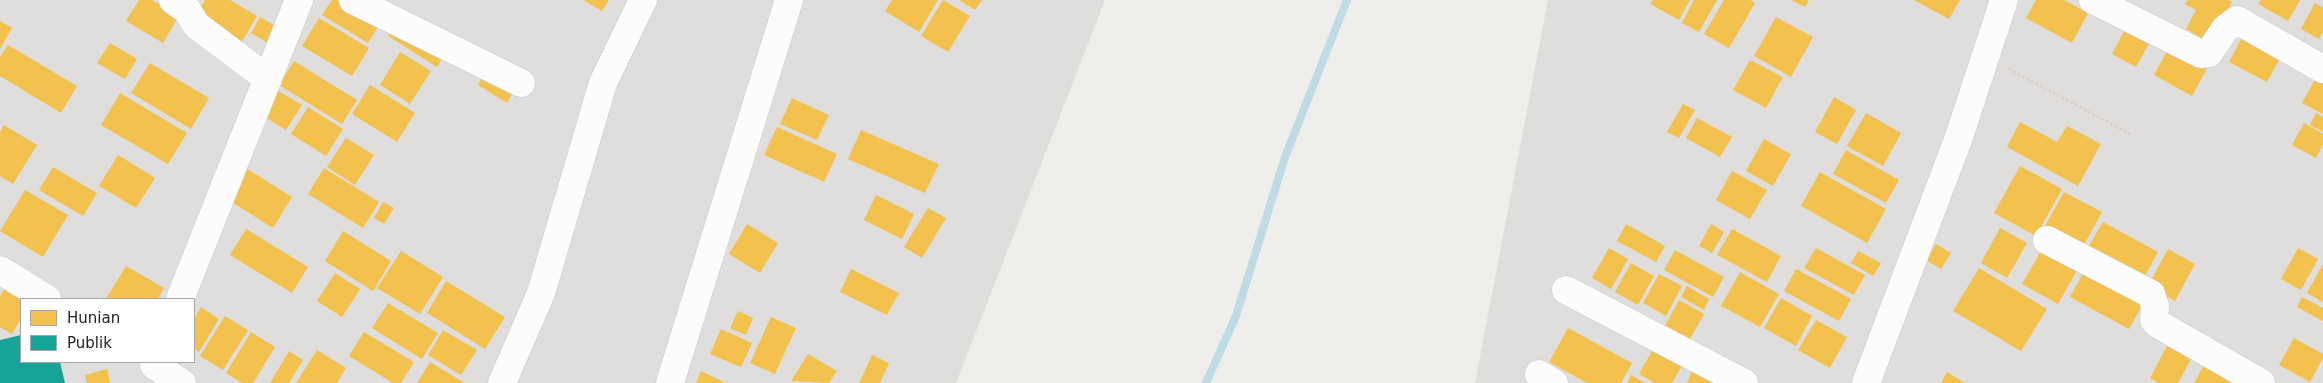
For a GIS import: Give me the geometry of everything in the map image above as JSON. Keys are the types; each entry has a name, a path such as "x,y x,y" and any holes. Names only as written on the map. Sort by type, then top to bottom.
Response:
{"street":[{"path":"173,0 187,10 196,25 268,79"},
{"path":"180,298 298,0"},
{"path":"353,0 521,83"},
{"path":"502,383 541,294 603,82 643,0"},
{"path":"670,383 789,0"},
{"path":"1866,383 1959,137 2004,0"},
{"path":"2093,0 2201,54 2209,53 2225,29 2237,20 2323,69"},
{"path":"2047,240 2151,294 2155,306 2154,320 2158,324 2261,383"},
{"path":"0,270 45,298"},
{"path":"1566,290 1744,383"},
{"path":"151,368 182,383"}],"path":[{"path":"1986,57 2132,135"}],"shaded area":[{"path":"0,0 1105,0 956,383 0,383"},
{"path":"1548,0 2323,0 2323,383 1475,383"}],"building: Hunian":[{"path":"139,0 152,0 179,16 163,43 126,21"},
{"path":"205,0 230,0 257,16 240,45 195,17"},
{"path":"332,0 337,0 379,25 368,43 322,15"},
{"path":"583,0 609,0 602,11"},
{"path":"892,0 938,0 919,32 885,11"},
{"path":"943,0 970,16 948,52 921,36"},
{"path":"959,0 982,0 975,10"},
{"path":"1653,0 1690,0 1679,20 1650,4"},
{"path":"1694,0 1717,0 1699,32 1682,23"},
{"path":"1724,0 1750,0 1755,3 1729,48 1704,34"},
{"path":"1791,0 1809,0 1805,7"},
{"path":"1914,0 1960,0 1949,19"},
{"path":"2036,0 2064,0 2088,13 2072,43 2026,18"},
{"path":"2188,0 2228,0 2232,2 2210,43 2186,29 2196,10 2185,4"},
{"path":"2261,0 2300,0 2288,21 2258,4"},
{"path":"2315,3 2323,8 2323,32 2319,39 2301,29"},
{"path":"260,17 277,27 268,43 251,33"},
{"path":"1776,17 1813,37 1791,77 1754,56"},
{"path":"319,18 369,48 352,76 302,46"},
{"path":"2130,20 2155,33 2136,67 2112,54"},
{"path":"0,21 12,28 0,49"},
{"path":"395,24 444,55 437,67 388,36"},
{"path":"2245,32 2283,53 2267,82 2229,62"},
{"path":"2172,42 2210,63 2192,96 2154,75"},
{"path":"110,43 137,59 125,79 97,63"},
{"path":"8,45 77,86 61,113 0,76 0,57"},
{"path":"400,52 431,71 410,104 380,85"},
{"path":"1750,60 1783,77 1766,108 1733,90"},
{"path":"294,61 357,100 342,124 279,85"},
{"path":"150,63 209,98 191,129 131,93"},
{"path":"487,69 516,87 507,103 478,85"},
{"path":"2318,74 2323,77 2323,114 2302,103"},
{"path":"370,85 415,113 397,142 352,114"},
{"path":"275,89 302,105 286,130 260,114"},
{"path":"120,93 187,133 168,164 101,125"},
{"path":"1834,97 1856,110 1837,144 1815,132"},
{"path":"792,98 829,115 817,140 780,124"},
{"path":"1683,104 1695,110 1679,138 1667,132"},
{"path":"308,107 343,129 326,156 291,134"},
{"path":"1866,113 1901,133 1883,166 1847,146"},
{"path":"2316,113 2323,117 2323,132 2310,125"},
{"path":"1697,118 1732,137 1720,157 1686,138"},
{"path":"2020,122 2057,142 2067,126 2101,144 2078,186 2007,147"},
{"path":"2304,123 2323,134 2323,144 2316,158 2292,145"},
{"path":"4,125 37,145 13,184 0,176 0,132"},
{"path":"777,127 837,154 824,182 764,155"},
{"path":"861,130 939,164 925,193 848,159"},
{"path":"346,138 374,155 355,185 327,167"},
{"path":"1764,139 1791,154 1773,186 1746,171"},
{"path":"1846,150 1899,180 1886,203 1833,174"},
{"path":"118,155 155,178 136,208 99,186"},
{"path":"2020,166 2062,189 2036,236 1994,213"},
{"path":"53,167 97,193 83,216 39,190"},
{"path":"246,168 292,197 273,228 227,199"},
{"path":"324,168 379,202 363,228 308,194"},
{"path":"1732,171 1767,190 1750,219 1716,200"},
{"path":"1820,172 1886,209 1867,243 1801,206"},
{"path":"25,190 68,215 43,257 0,231"},
{"path":"2064,192 2102,212 2079,254 2041,233"},
{"path":"876,195 914,214 902,239 864,220"},
{"path":"383,202 394,208 384,224 374,218"},
{"path":"928,208 946,218 922,258 904,247"},
{"path":"2103,222 2158,252 2143,279 2087,249"},
{"path":"747,224 778,243 760,273 729,254"},
{"path":"1626,224 1665,246 1656,262 1617,241"},
{"path":"1711,224 1724,232 1712,253 1699,246"},
{"path":"2000,228 2027,243 2007,278 1981,263"},
{"path":"246,229 308,267 292,293 230,255"},
{"path":"1732,229 1781,256 1767,282 1717,255"},
{"path":"343,231 391,261 373,291 325,261"},
{"path":"1936,244 1951,253 1941,269 1926,260"},
{"path":"2045,244 2081,263 2058,304 2022,284"},
{"path":"1609,248 1628,259 1611,289 1592,278"},
{"path":"1816,248 1865,275 1854,295 1804,268"},
{"path":"2298,248 2318,259 2301,290 2281,279"},
{"path":"2168,249 2195,264 2175,301 2148,286"},
{"path":"1675,250 1724,277 1713,297 1664,270"},
{"path":"401,251 443,277 420,314 377,288"},
{"path":"1858,251 1881,263 1873,276 1851,263"},
{"path":"1631,263 1654,276 1638,305 1615,292"},
{"path":"2323,264 2323,302 2307,293"},
{"path":"126,266 164,288 159,298 107,298"},
{"path":"2087,266 2146,298 2129,329 2070,297"},
{"path":"1979,268 2047,309 2021,351 1953,311"},
{"path":"851,269 899,293 887,315 840,292"},
{"path":"1796,269 1851,299 1839,321 1784,291"},
{"path":"1740,272 1779,294 1760,327 1721,306"},
{"path":"335,273 360,289 342,317 317,301"},
{"path":"1659,274 1682,286 1666,316 1643,303"},
{"path":"446,281 505,317 485,349 427,313"},
{"path":"7,285 20,298 20,321 12,334 0,327 0,296"},
{"path":"1687,286 1709,299 1704,310 1681,297"},
{"path":"2302,297 2323,308 2323,321 2297,307"},
{"path":"1781,298 1812,316 1796,346 1764,328"},
{"path":"1679,300 1704,314 1690,339 1665,326"},
{"path":"388,303 438,333 422,359 372,328"},
{"path":"201,307 219,319 199,352 195,349 195,317"},
{"path":"738,311 753,318 746,335 730,328"},
{"path":"225,316 248,330 223,370 200,356"},
{"path":"771,317 796,328 775,374 750,363"},
{"path":"1816,320 1847,337 1830,368 1798,350"},
{"path":"1568,328 1632,363 1621,383 1587,383 1549,362"},
{"path":"721,329 752,343 741,367 710,354"},
{"path":"443,330 477,350 461,375 428,355"},
{"path":"251,332 275,347 253,383 242,383 226,373"},
{"path":"364,332 414,362 401,383 393,383 349,356"},
{"path":"2294,338 2323,354 2323,358 2310,382 2279,365"},
{"path":"1656,344 1685,360 1672,383 1655,383 1639,374"},
{"path":"2167,346 2191,359 2178,383 2159,383 2150,378"},
{"path":"317,350 346,368 337,383 296,383"},
{"path":"289,351 303,360 289,383 270,383"},
{"path":"808,354 837,371 829,383 791,381"},
{"path":"872,355 889,363 880,383 859,383"},
{"path":"2208,358 2238,374 2233,383 2194,383"},
{"path":"430,362 465,383 417,383"},
{"path":"107,369 110,383 87,383 85,375"},
{"path":"701,371 726,383 696,383"},
{"path":"1692,371 1719,383 1687,383"},
{"path":"1947,372 1965,383 1941,383"},
{"path":"1631,375 1645,383 1627,383"}],"building: Publik":[{"path":"20,335 20,363 60,363 65,383 0,383 0,340"}],"waterway":[{"path":"1206,383 1236,316 1285,157 1347,0"}]}
